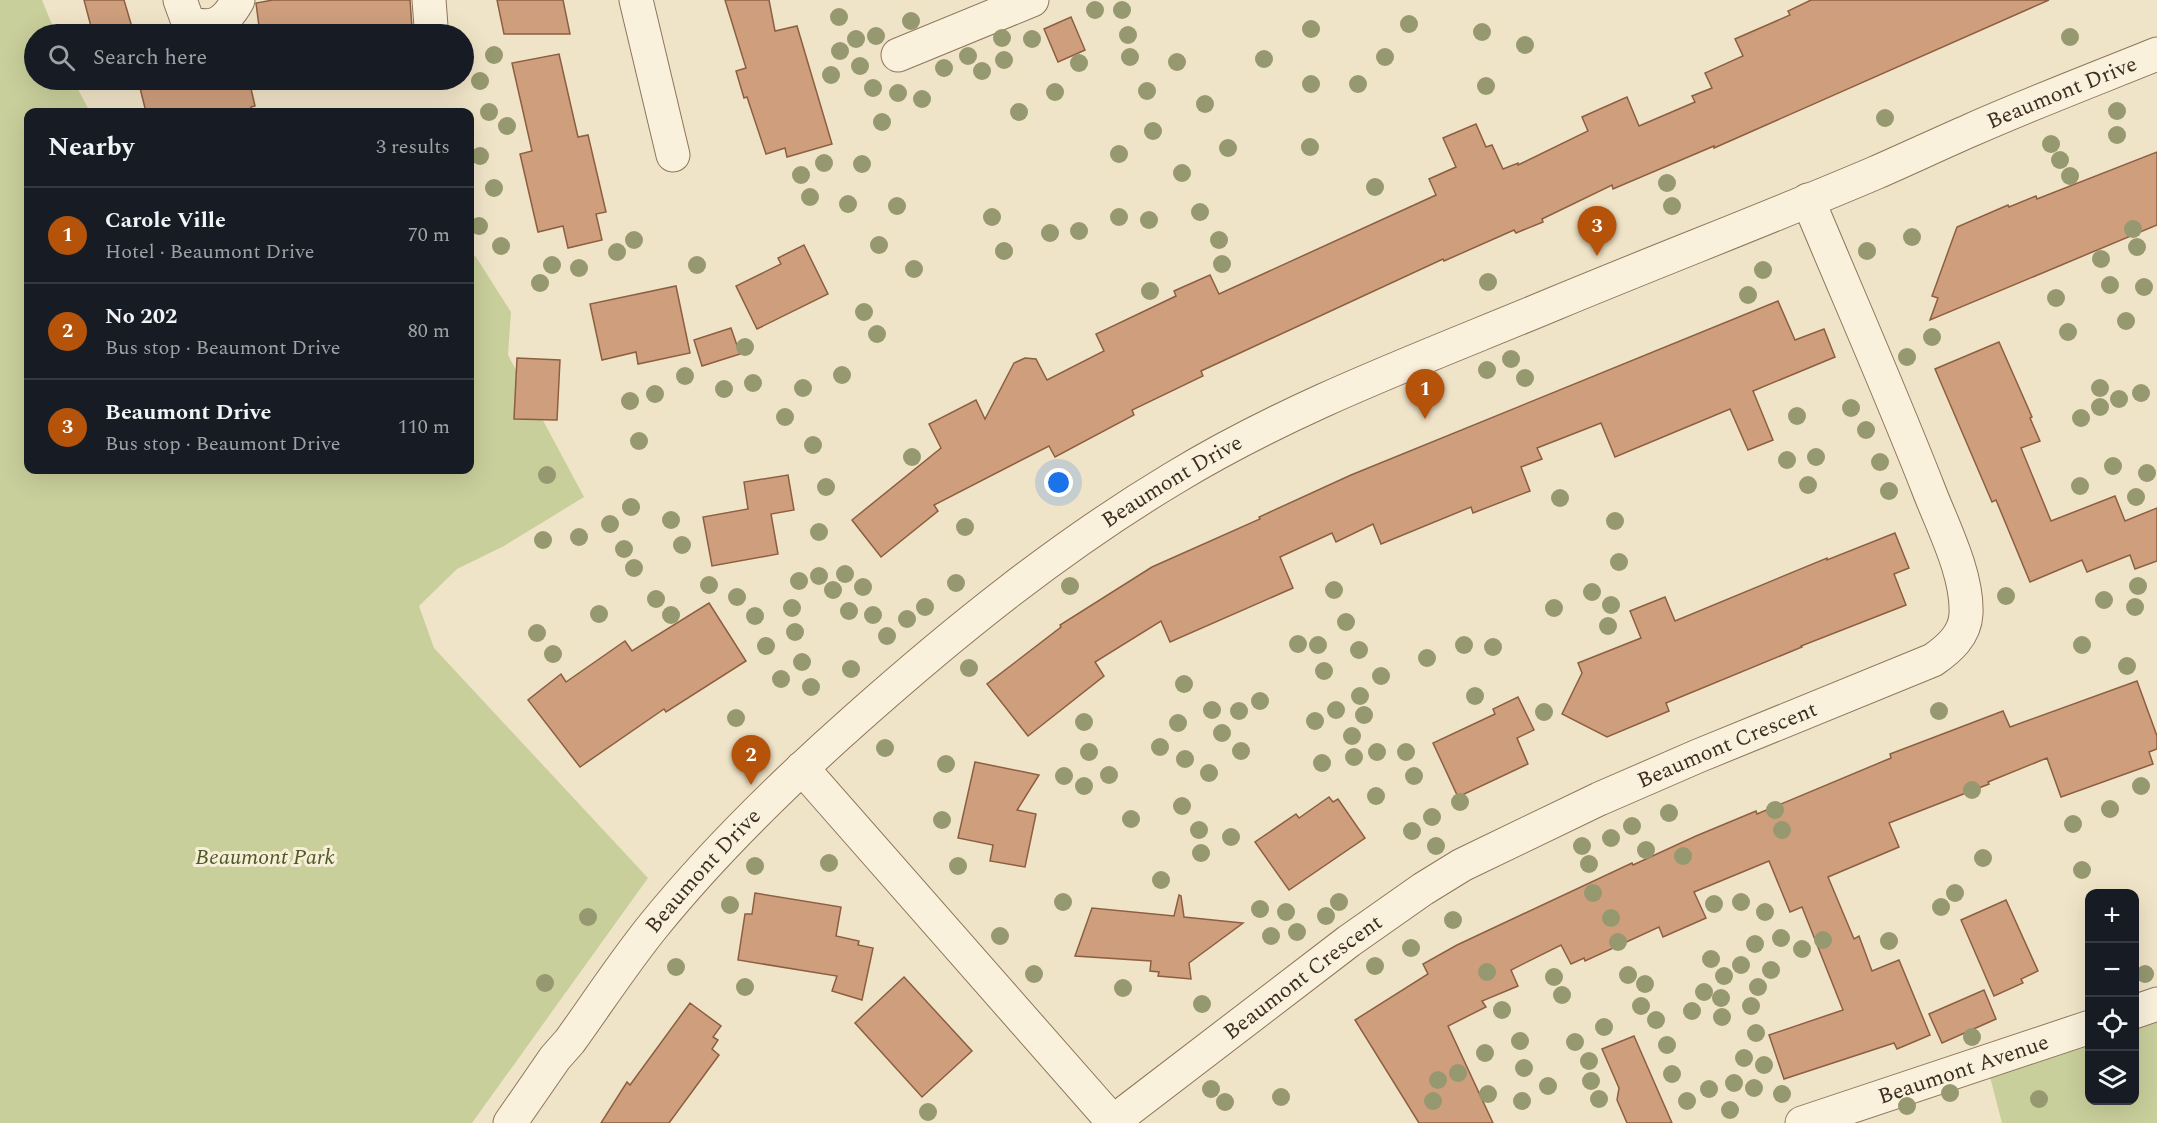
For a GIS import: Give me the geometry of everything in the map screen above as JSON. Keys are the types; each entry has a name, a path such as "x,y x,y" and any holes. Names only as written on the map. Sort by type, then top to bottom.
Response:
{"street":[{"path":"180,0 188,22 193,24"},
{"path":"218,24 230,15 238,0"},
{"path":"636,0 673,155"},
{"path":"898,55 1026,1"},
{"name":"Beaumont Drive","path":"510,1123 656,922 708,864 802,768 924,658 1010,590 1099,525 1178,475 1249,436 1337,394 2157,54"},
{"name":"Beaumont Crescent","path":"802,768 1115,1123 1127,1111 1348,941 1462,865 1599,799 1933,660 1948,650 1958,637 1965,621 1966,611 1959,569 1888,390 1808,200"},
{"path":"2139,1010 2157,1004"},
{"name":"Beaumont Avenue","path":"1802,1123 2085,1029"}],"green space":[{"name":"Beaumont Park","path":"0,0 42,0 52,24 24,24 24,90 78,90 88,108 24,108 24,474 474,474 474,256 511,312 508,355 584,497 504,546 457,569 419,606 434,648 648,878 472,1123 0,1123"},
{"path":"2157,1021 2157,1123 2002,1123 1989,1073 2085,1043 2085,1105 2139,1105 2139,1027"}],"building":[{"path":"84,0 124,0 131,24 90,24"},
{"path":"273,0 410,0 412,24 259,24 256,3"},
{"path":"497,0 563,0 570,34 504,34"},
{"path":"725,0 769,0 775,31 797,26 832,144 787,157 785,148 766,154 736,71 746,68"},
{"path":"1811,0 2049,0 1714,148 1714,146 1613,189 1612,185 1542,219 1543,222 1516,233 1514,230 1444,261 1443,259 1201,371 1203,376 1132,410 1134,415 1055,457 1049,446 934,505 938,511 881,557 852,520 941,448 929,424 976,400 985,419 1014,363 1025,358 1036,359 1047,380 1104,351 1096,334 1176,296 1174,291 1210,275 1219,294 1436,195 1429,179 1456,167 1443,138 1476,124 1486,147 1492,145 1503,169 1518,163 1518,165 1588,131 1582,117 1627,97 1639,126 1695,102 1692,96 1712,88 1705,73 1743,56 1735,39 1790,15 1788,11"},
{"path":"1071,17 1085,50 1058,62 1044,29"},
{"path":"559,54 578,137 588,135 606,212 596,214 602,240 568,248 563,226 538,232 520,154 532,151 512,63"},
{"path":"140,90 251,90 255,106 251,108 145,108"},
{"path":"2157,152 2157,225 1930,320 1938,298 1932,296 1957,227 2008,205 2009,207 2036,196 2037,199"},
{"path":"804,245 828,294 757,329 736,286 781,264 778,258"},
{"path":"676,286 690,353 638,364 636,352 602,360 590,304"},
{"path":"1778,301 1795,340 1824,329 1835,357 1753,391 1773,440 1748,450 1730,409 1615,457 1601,423 1537,448 1542,459 1521,467 1530,491 1473,513 1471,507 1381,544 1373,524 1336,542 1332,533 1280,557 1293,588 1170,642 1161,621 1095,662 1104,676 1028,736 987,684 1061,627 1060,625 1152,567 1351,475"},
{"path":"731,328 740,354 702,366 694,340"},
{"path":"1999,342 2040,441 2021,448 2051,521 2115,496 2125,521 2157,508 2157,561 2135,569 2130,555 2087,572 2082,560 2030,582 1996,500 1992,502 1935,369"},
{"path":"517,358 560,360 557,420 514,419"},
{"path":"788,475 794,510 771,514 778,554 712,566 703,517 748,509 744,482"},
{"path":"1895,533 1909,568 1894,574 1906,605 1666,703 1669,711 1607,737 1562,714 1582,673 1578,663 1641,638 1630,611 1665,597 1675,621 1827,558 1827,560"},
{"path":"709,603 746,661 666,712 664,709 580,767 528,700 561,674 566,682 625,641 632,651"},
{"path":"2137,681 2157,736 2157,749 2149,752 2153,764 2061,797 2047,758 1988,782 1989,784 1889,823 1899,847 1828,877 1854,939 1859,936 1872,971 1899,960 1930,1035 1897,1049 1894,1043 1784,1079 1769,1035 1843,1010 1802,907 1790,912 1769,861 1694,892 1706,918 1663,937 1659,927 1585,961 1584,958 1571,964 1561,945 1511,970 1518,986 1482,1001 1486,1007 1448,1026 1493,1123 1419,1123 1355,1020 1428,974 1423,964 1457,945 1632,863 1633,865 1756,811 1757,814 1891,758 1890,754 2003,711 2010,727"},
{"path":"1518,697 1534,730 1517,738 1528,764 1458,797 1433,743 1495,714 1493,709"},
{"path":"975,762 1039,775 1017,810 1036,814 1025,867 990,861 993,845 958,838"},
{"path":"1329,797 1333,802 1338,799 1365,838 1289,890 1255,842 1296,814 1299,818"},
{"path":"755,893 841,907 836,936 859,941 858,945 873,948 862,1000 832,991 837,976 738,960 745,914 752,914"},
{"path":"1179,895 1184,917 1243,923 1189,963 1191,979 1158,976 1159,972 1150,971 1151,961 1075,956 1092,908 1174,916"},
{"path":"2006,900 2038,971 2021,979 2023,983 1994,996 1961,920"},
{"path":"904,977 972,1051 922,1097 855,1023"},
{"path":"1984,990 1996,1019 1942,1043 1929,1014"},
{"path":"690,1003 721,1026 713,1037 718,1040 712,1049 719,1055 669,1123 601,1123 627,1082 630,1085"},
{"path":"1634,1036 1672,1123 1627,1123 1617,1100 1619,1088 1602,1049"}],"place":[{"name":"Beaumont Drive","path":"1597,256"},
{"name":"Carole Ville","path":"1425,419"},
{"name":"No 202","path":"751,785"}]}
